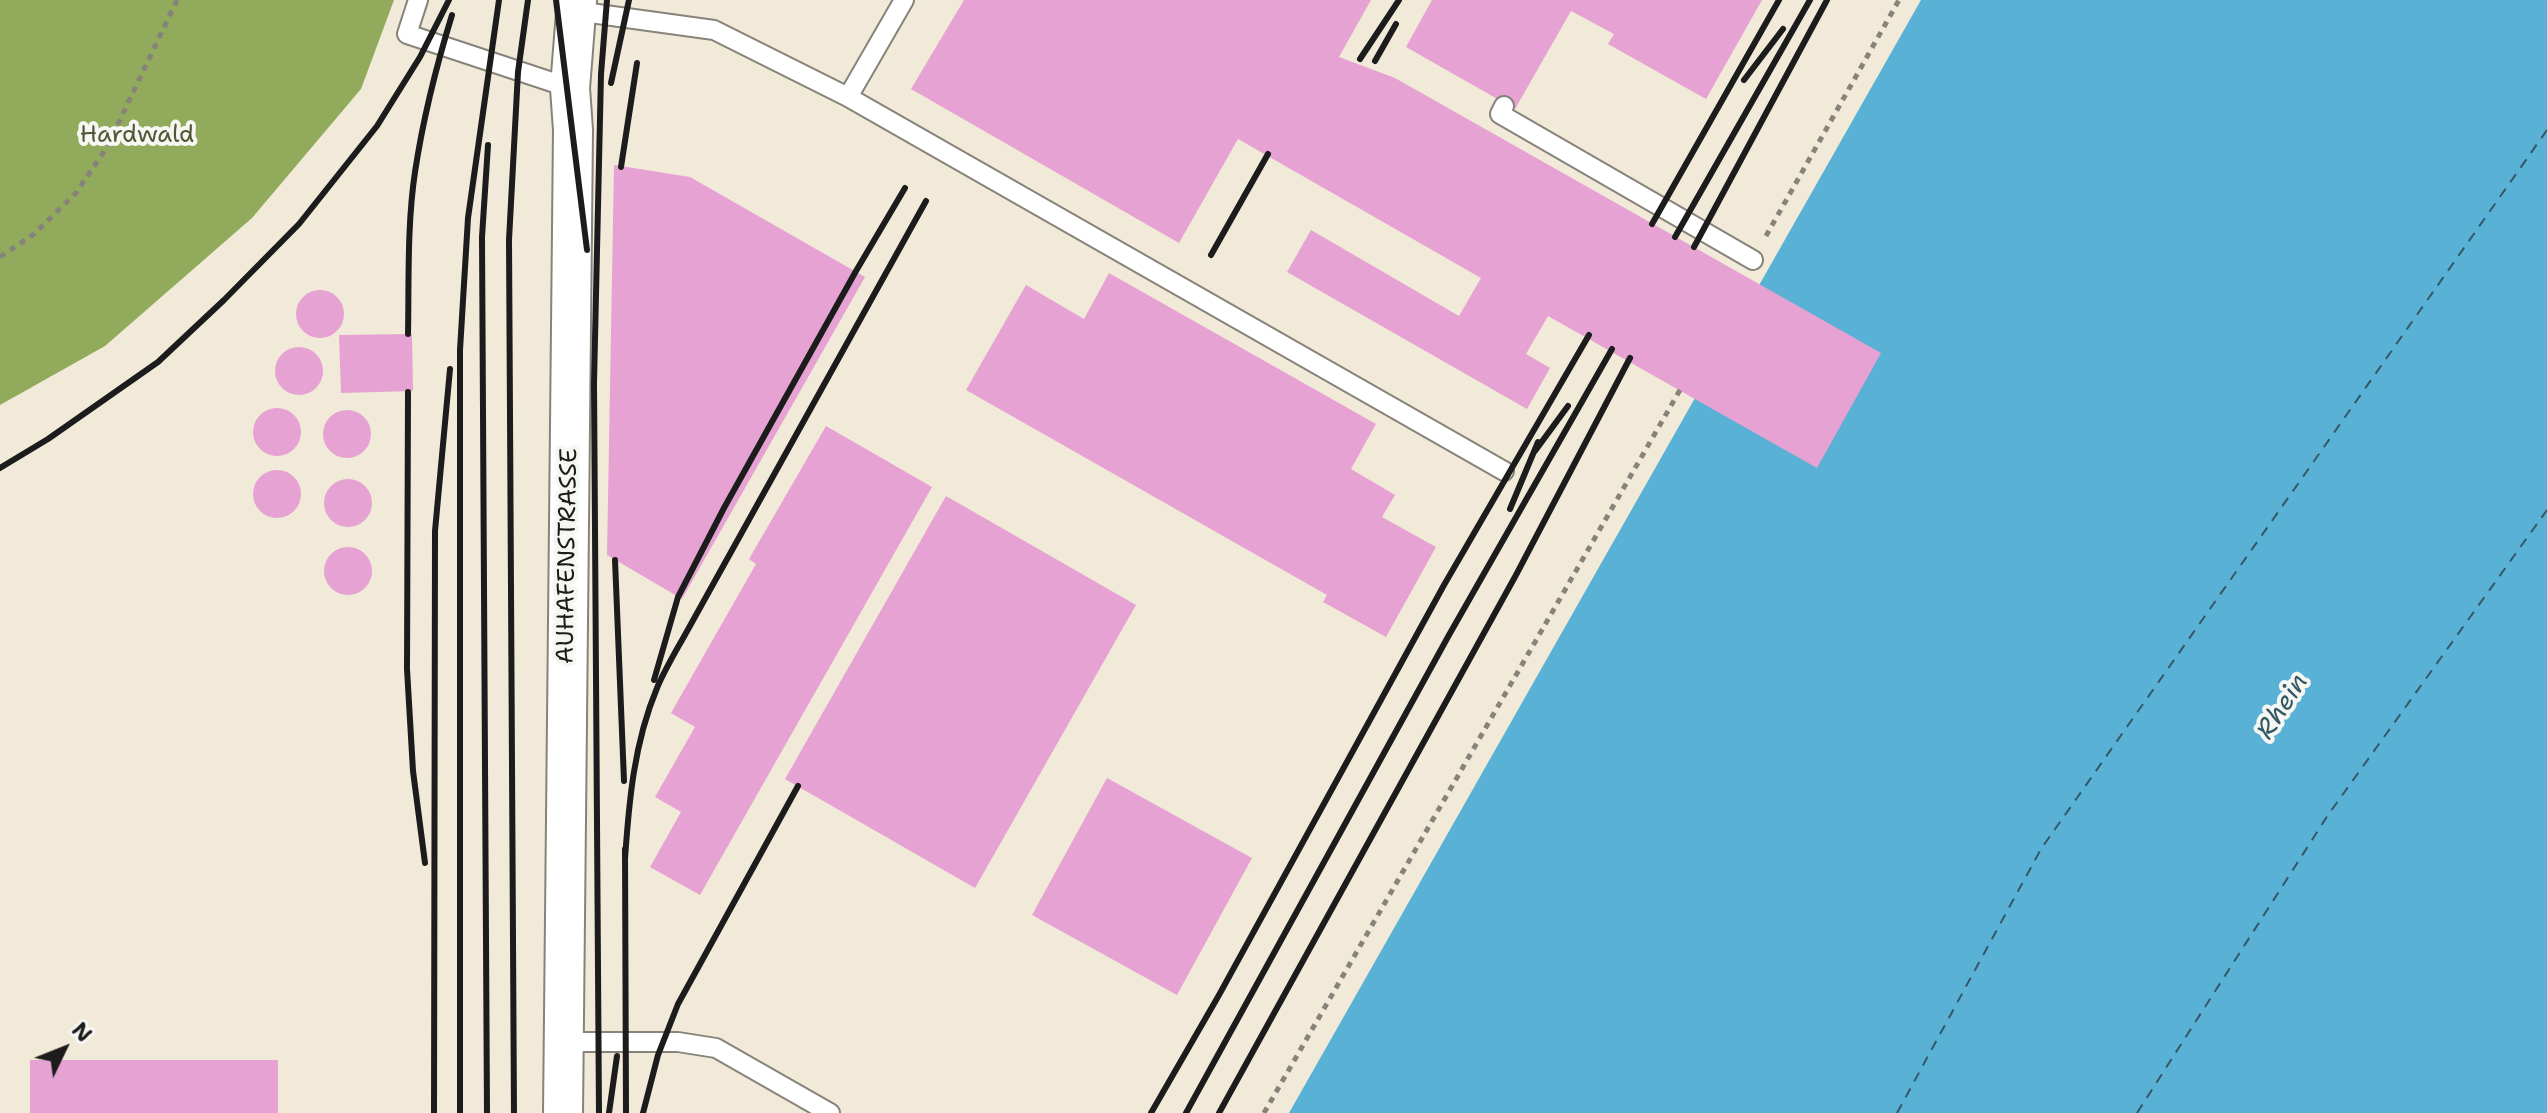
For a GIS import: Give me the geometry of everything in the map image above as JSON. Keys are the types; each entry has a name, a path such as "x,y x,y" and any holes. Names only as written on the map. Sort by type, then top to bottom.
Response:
{"street":[{"name":"AUHAFENSTRASSE","path":"563,1113 573,130 570,88 577,5"}],"lane":[{"path":"418,0 407,34 570,88"},
{"path":"848,97 904,0"},
{"path":"577,5 714,30 848,97 1504,471"},
{"path":"1504,106 1500,114 1753,260"},
{"path":"562,1042 678,1042 716,1048 830,1113"}],"path":[{"path":"0,257 34,234 76,193 107,147 177,0"},
{"path":"1753,260 1899,0"},
{"path":"1264,1113 1680,390"}],"green space":[{"name":"Hardwald","path":"0,0 394,0 361,89 252,218 105,346 0,405"}],"water":[{"name":"Rhein","path":"1921,0 2547,0 2547,1113 1289,1113"}],"building":[{"path":"964,0 1371,0 1339,57 1395,78 1881,353 1817,468 1548,316 1526,354 1550,368 1527,409 1287,272 1311,230 1459,316 1481,278 1238,139 1179,243 911,89"},
{"path":"1432,0 1762,0 1706,99 1608,44 1614,34 1571,11 1515,109 1406,47"},
{"path":"614,165 690,177 865,277 682,599 607,555"},
{"path":"1109,273 1376,424 1351,469 1395,495 1382,517 1436,547 1386,637 1323,602 1327,595 966,390 1026,285 1084,319"},
{"path":"320,290 337,297 344,314 337,331 320,338 303,331 296,314 303,297"},
{"path":"412,334 413,391 341,393 339,335"},
{"path":"299,347 316,354 323,371 316,388 299,395 282,388 275,371 282,354"},
{"path":"277,408 294,415 301,432 294,449 277,456 260,449 253,432 260,415"},
{"path":"347,410 364,417 371,434 364,451 347,458 330,451 323,434 330,417"},
{"path":"826,426 932,487 700,895 650,867 681,812 655,797 695,727 671,713 756,564 749,559"},
{"path":"277,470 294,477 301,494 294,511 277,518 260,511 253,494 260,477"},
{"path":"348,479 365,486 372,503 365,520 348,527 331,520 324,503 331,486"},
{"path":"946,496 1136,605 975,888 785,779"},
{"path":"348,547 365,554 372,571 365,588 348,595 331,588 324,571 331,554"},
{"path":"1107,778 1252,858 1177,995 1032,915"},
{"path":"30,1060 278,1060 278,1113 30,1113"}],"ferry route":[{"path":"1897,1113 2041,849 2547,130"},
{"path":"2137,1113 2328,815 2547,510"}],"railway":[{"path":"0,468 48,439 158,362 299,224 377,126 420,57 449,0"},
{"path":"460,1113 460,350 468,218 499,0"},
{"path":"514,1113 509,240 518,72 528,0"},
{"path":"556,0 587,250"},
{"path":"599,1113 594,383 601,74 607,0"},
{"path":"611,83 629,0"},
{"path":"1360,59 1399,0"},
{"path":"1652,224 1779,0"},
{"path":"1675,237 1810,0"},
{"path":"1694,247 1827,0"},
{"path":"408,334 412,192 430,93 452,15"},
{"path":"1375,61 1396,24"},
{"path":"1744,80 1783,29"},
{"path":"621,167 637,63"},
{"path":"487,1113 482,237 488,145"},
{"path":"1211,255 1268,154"},
{"path":"654,680 678,597 724,508 905,188"},
{"path":"625,859 638,751 660,681 926,201"},
{"path":"1151,1113 1444,585 1589,335"},
{"path":"1186,1113 1449,635 1612,349"},
{"path":"1219,1113 1516,575 1630,358"},
{"path":"434,1113 435,531 450,369"},
{"path":"408,392 407,669 413,771 425,863"},
{"path":"1535,451 1568,406"},
{"path":"1510,509 1538,442"},
{"path":"615,560 624,781"},
{"path":"643,1113 658,1055 678,1004 798,786"},
{"path":"625,849 626,1113"},
{"path":"609,1113 617,1056"}]}
